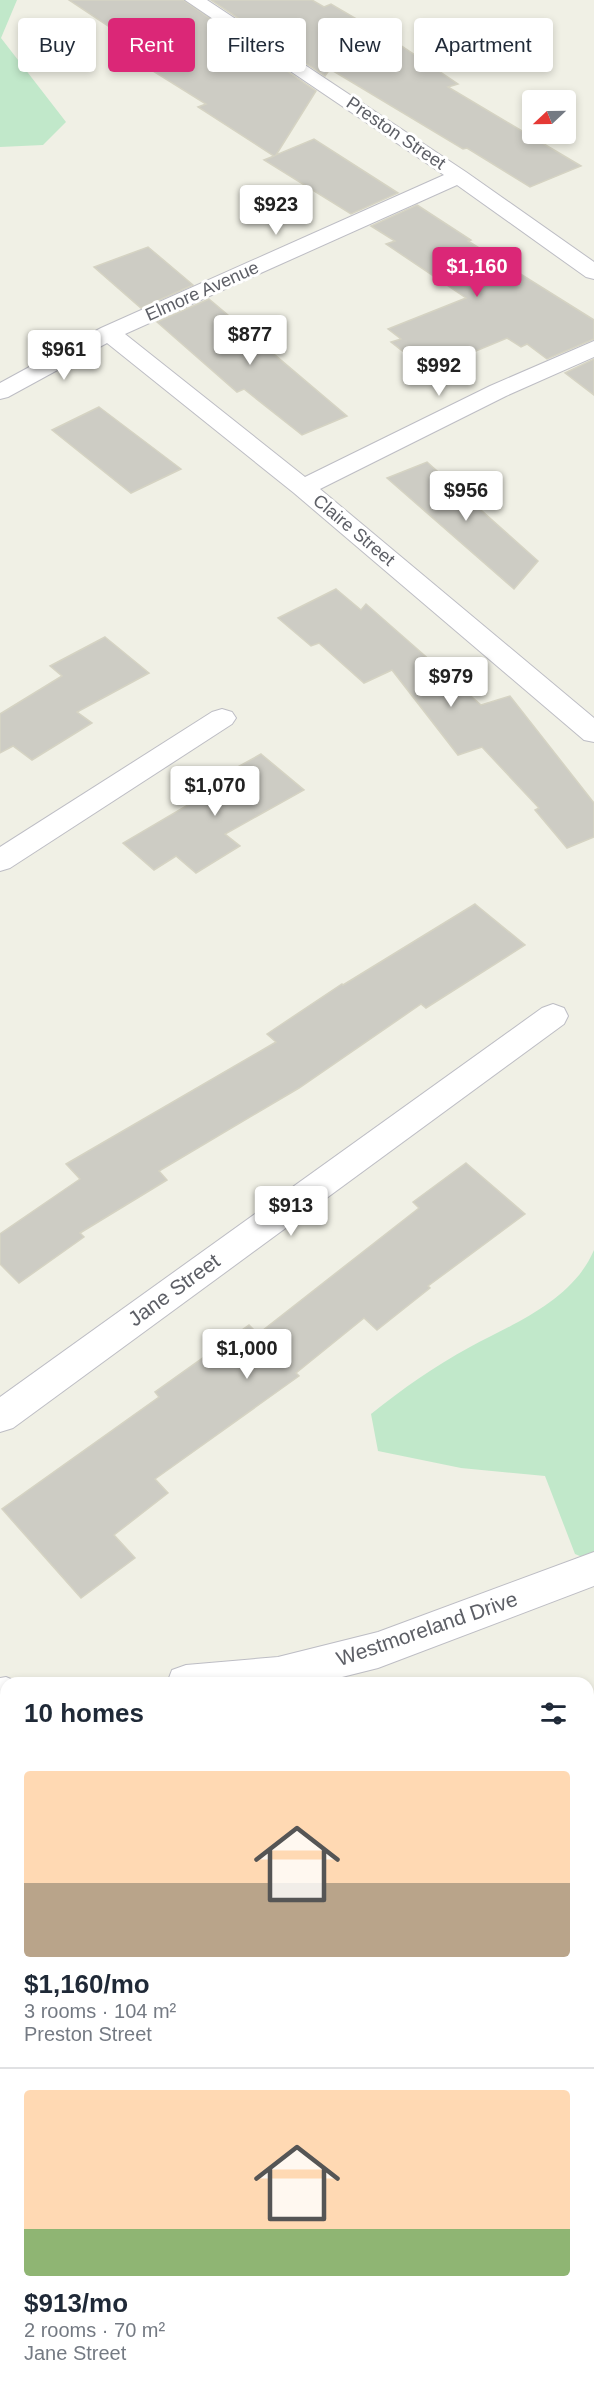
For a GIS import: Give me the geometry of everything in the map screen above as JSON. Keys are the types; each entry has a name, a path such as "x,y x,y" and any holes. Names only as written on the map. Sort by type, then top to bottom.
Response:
{"street":[{"name":"Preston Street","path":"194,0 459,176 594,272"},
{"name":"Elmore Avenue","path":"0,392 109,333 459,176"},
{"name":"Claire Street","path":"109,333 303,488 594,734"},
{"path":"303,488 498,391 594,348"},
{"path":"0,861 222,717"},
{"name":"Jane Street","path":"0,1417 553,1016"},
{"name":"Westmoreland Drive","path":"255,1677 278,1675 378,1650 594,1569"}],"green space":[{"path":"0,0 17,0 1,38 18,60 18,72 27,72 66,122 43,145 0,147"},
{"path":"594,1250 594,1562 575,1554 545,1476 461,1468 378,1451 371,1414 431,1370 541,1308 572,1283"}],"building":[{"path":"69,0 183,0 209,18 207,18 207,72 288,72 316,91 276,155 314,139 398,193 351,214 264,160 274,156 198,107 206,104 155,72 195,72 195,18 108,18 108,26"},
{"path":"211,0 312,0 324,7 331,4 355,18 318,18 318,71 306,63 306,18 238,18"},
{"path":"402,46 414,54 414,72 440,72 458,84 448,87 522,131 522,144 544,144 581,166 530,187 467,148 463,149 335,72 402,72"},
{"path":"417,205 471,240 468,241 594,320 594,339 547,359 527,344 521,347 507,338 428,371 391,342 401,339 388,329 466,298 386,244 395,241 371,226"},
{"path":"148,247 193,285 141,308 94,267"},
{"path":"209,299 347,416 302,435 244,389 237,392 157,322"},
{"path":"594,359 594,395 565,373"},
{"path":"99,407 181,469 131,493 52,430"},
{"path":"427,462 538,561 514,589 387,478"},
{"path":"336,589 361,610 366,604 481,705 510,696 594,803 594,837 567,848 535,810 539,808 482,747 458,755 392,670 364,683 319,643 311,646 278,618"},
{"path":"105,637 149,673 77,712 92,723 32,760 13,746 0,753 0,714 62,676 50,666"},
{"path":"261,754 304,790 225,834 240,846 196,873 176,856 154,870 123,843 205,795 198,789"},
{"path":"475,904 525,945 426,1008 421,1004 299,1088 159,1171 167,1180 80,1233 84,1237 19,1283 0,1264 0,1234 80,1179 66,1164 276,1042 267,1034 342,984"},
{"path":"466,1163 525,1214 428,1286 430,1288 377,1330 364,1318 296,1373 299,1376 155,1479 168,1493 114,1535 135,1558 81,1598 2,1509 159,1397 155,1392 249,1325 258,1334 419,1208 413,1202"}]}
